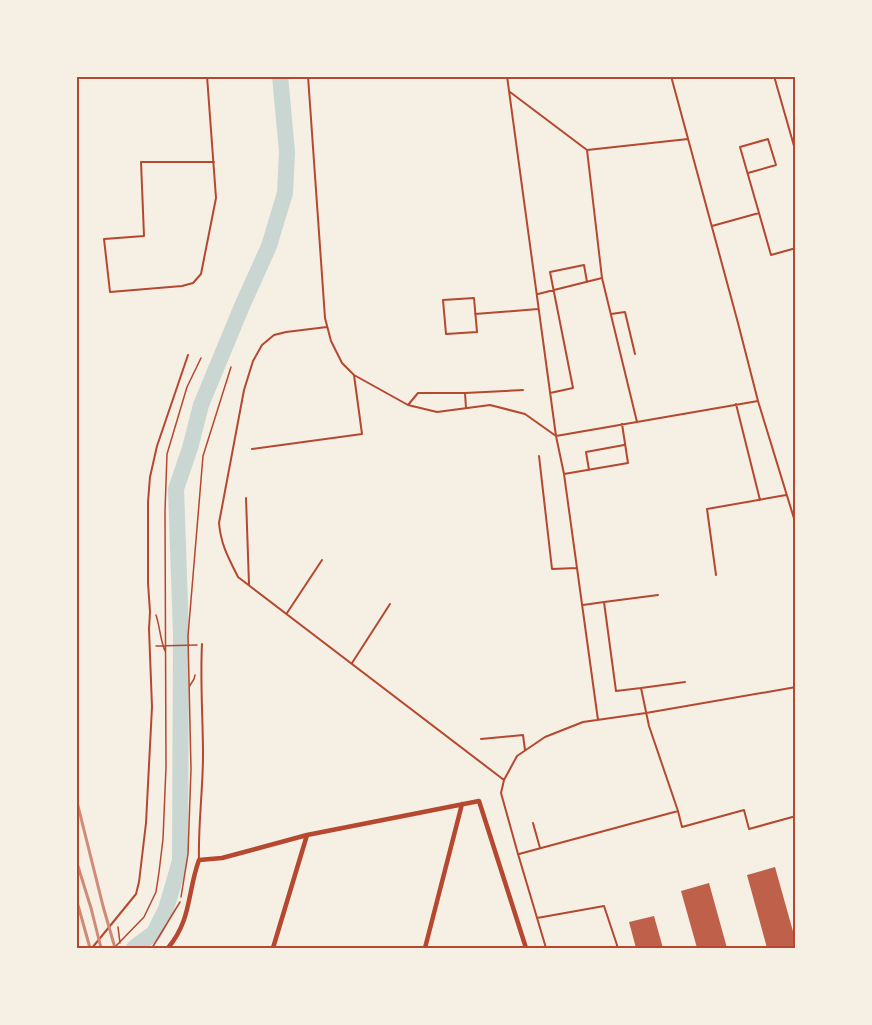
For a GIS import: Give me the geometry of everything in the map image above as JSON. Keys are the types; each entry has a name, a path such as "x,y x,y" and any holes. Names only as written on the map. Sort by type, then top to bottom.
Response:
{"street":[{"path":"168,948 185,920 193,876 199,860 222,858 307,835 479,801 526,948"},
{"path":"425,948 462,804"},
{"path":"273,948 307,835"}],"lane":[{"path":"207,76 214,162 216,198 201,274 193,283 182,286 110,292 104,239 144,236 141,162 214,162"},
{"path":"308,76 325,318 331,341 342,363 354,375 408,405 437,412 490,405 525,414 556,436 758,400"},
{"path":"507,76 538,309 556,436 564,474 598,720"},
{"path":"671,76 758,400 795,525"},
{"path":"774,76 795,153"},
{"path":"509,91 587,150 688,139"},
{"path":"748,173 776,165 768,139 740,147 771,255 795,248"},
{"path":"587,150 602,278 637,422"},
{"path":"712,226 759,213"},
{"path":"550,393 573,388 550,272 584,265 587,282"},
{"path":"536,294 602,278"},
{"path":"474,298 475,314 477,332 446,334 443,300 474,298"},
{"path":"475,314 538,309"},
{"path":"610,315 625,312 635,354"},
{"path":"327,327 274,335 262,345 253,361 244,390 219,523 221,538 229,559 238,577 504,780"},
{"path":"92,948 136,894 146,823 152,708 148,583 150,477 157,446 189,355"},
{"path":"252,449 362,434 354,375"},
{"path":"408,405 418,393 523,390"},
{"path":"465,393 466,408"},
{"path":"736,404 760,500"},
{"path":"564,474 628,463 622,424"},
{"path":"589,470 586,452 625,445"},
{"path":"539,456 552,569 577,568"},
{"path":"716,575 707,509 786,495"},
{"path":"246,498 249,584"},
{"path":"287,613 322,560"},
{"path":"582,605 658,594"},
{"path":"604,602 616,691 685,682"},
{"path":"352,663 390,604"},
{"path":"199,860 203,754 200,676 202,644"},
{"path":"546,948 501,793 504,780 517,756 545,737 583,722 795,687"},
{"path":"641,688 646,713 682,827 744,810 749,829 795,816"},
{"path":"481,739 523,735 525,750"},
{"path":"518,854 678,811"},
{"path":"532,823 540,849"},
{"path":"537,918 604,906 618,948"}],"path":[{"path":"114,948 144,917 156,892 159,872 166,767 165,511 167,453 187,387 201,358"},
{"path":"152,948 181,901 188,854 191,770 188,636 203,456 231,367"},
{"path":"150,612 157,617 165,651"},
{"path":"155,646 196,645"},
{"path":"118,916 120,944"}],"building":[{"path":"775,867 796,948 767,948 747,875"},
{"path":"709,883 727,948 697,948 681,891"},
{"path":"654,916 663,948 636,948 629,922"}],"waterway":[{"path":"134,948 154,933 166,909 180,861 181,634 176,489 201,405 269,246 285,193 287,152 280,76"}],"railway":[{"path":"76,798 115,948"},
{"path":"76,860 101,948"},
{"path":"76,898 90,948"}]}
